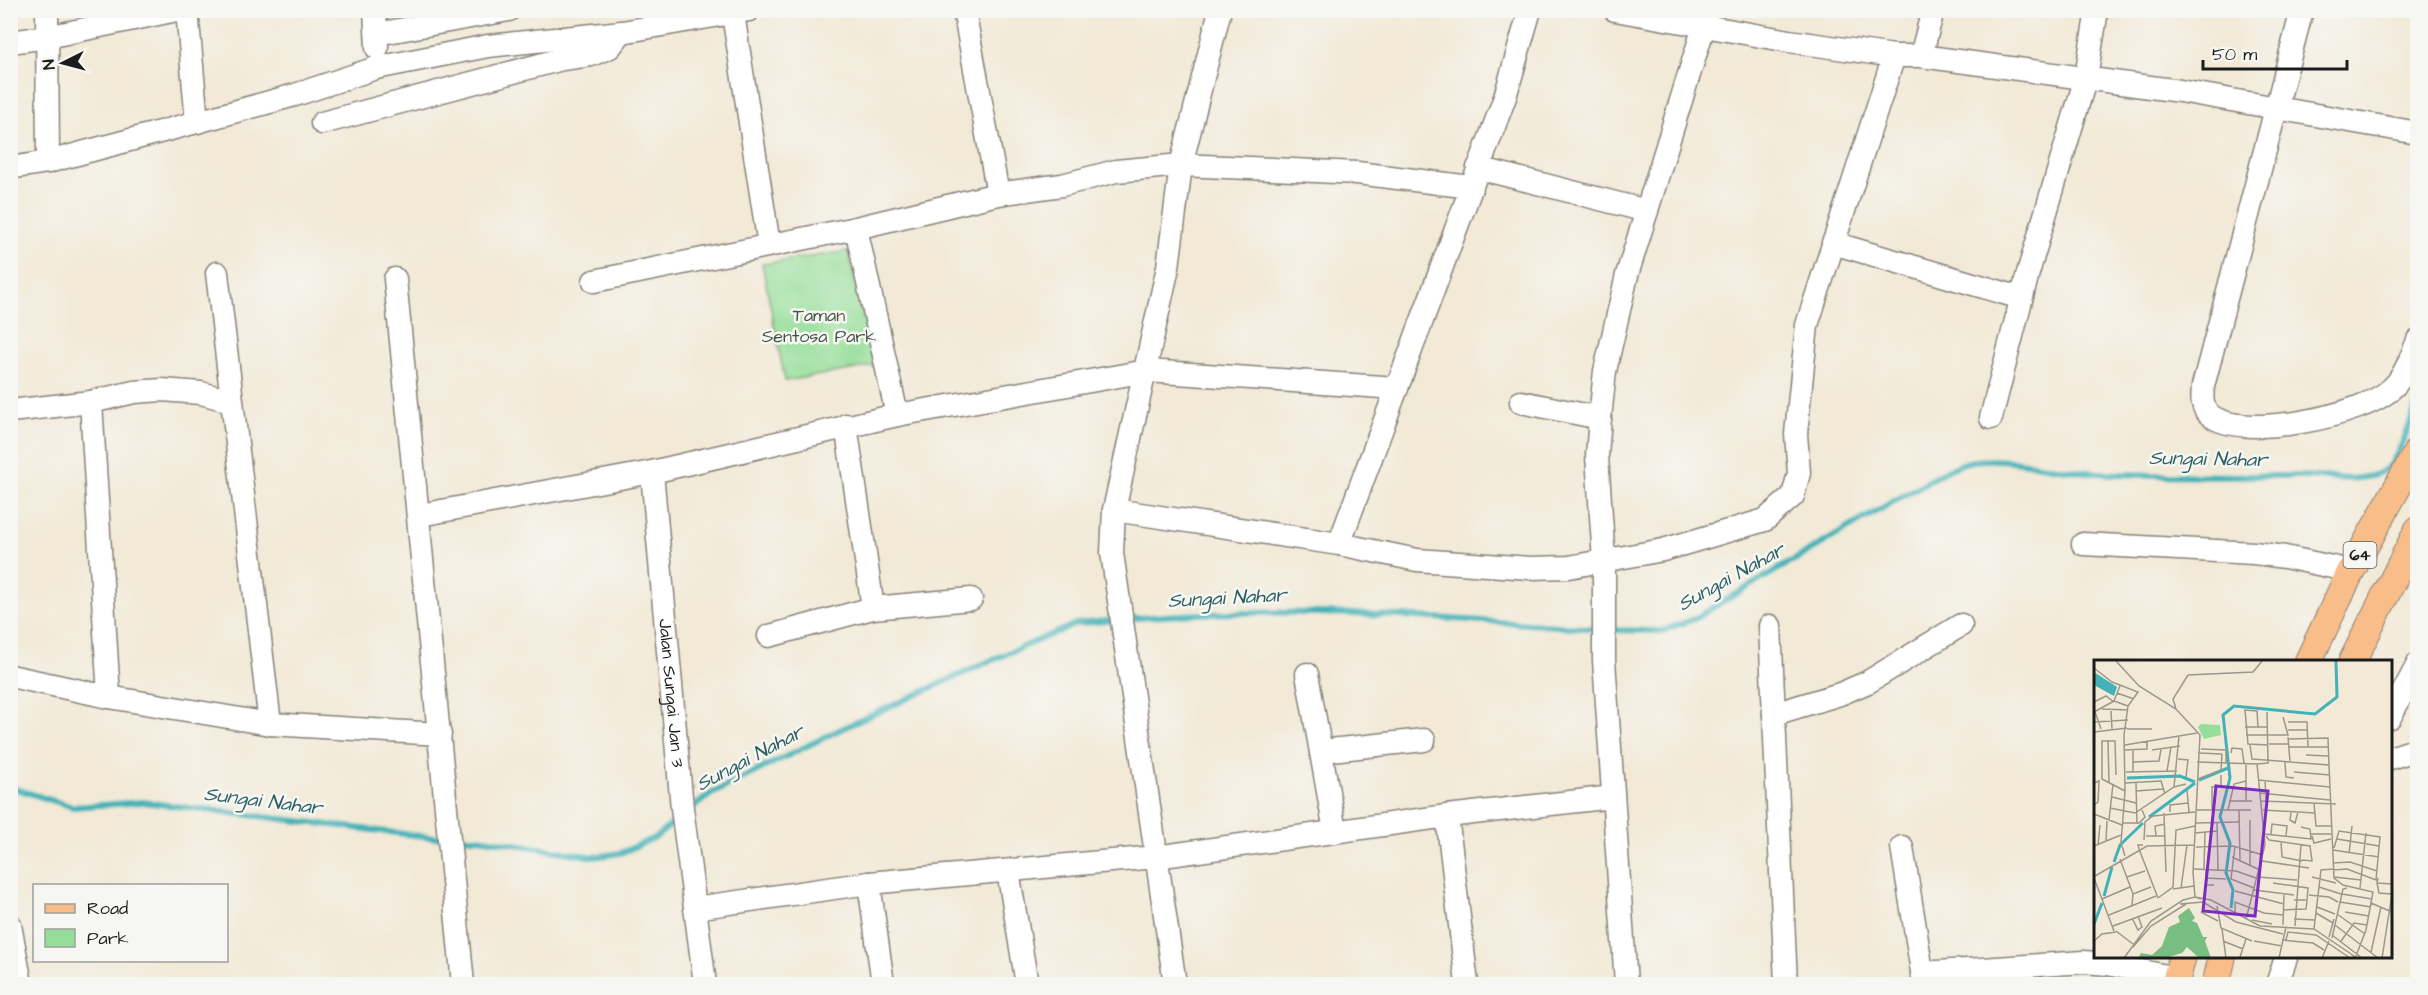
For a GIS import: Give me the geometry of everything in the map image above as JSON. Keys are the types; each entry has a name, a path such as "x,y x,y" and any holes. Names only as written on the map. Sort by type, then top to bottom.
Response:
{"main road":[{"name":"64","path":"2309,660 2352,571 2418,450"},
{"name":"64","path":"2353,660 2418,530"},
{"path":"2217,984 2222,959"}],"street":[{"path":"46,10 48,162"},
{"path":"10,42 47,37 177,10"},
{"path":"186,10 197,122"},
{"path":"375,10 376,68"},
{"path":"377,34 509,10"},
{"path":"964,10 998,194"},
{"path":"1175,984 1112,553 1114,510 1147,371 1168,267 1181,165 1220,10"},
{"path":"1339,544 1505,97 1530,10"},
{"path":"1615,10 1659,15 1704,26 1894,56 1921,56 2086,77 2278,107 2418,133"},
{"path":"1921,56 1933,10"},
{"path":"1991,418 2021,298 2086,77 2097,10"},
{"path":"2302,10 2203,386 2203,406 2211,416 2227,423 2261,427 2293,424 2345,413 2390,391 2402,376 2418,341"},
{"path":"10,168 48,162 197,122 295,95 376,68 488,46 622,32 741,12 769,245"},
{"path":"1626,984 1604,660 1604,561 1597,456 1600,418 1610,350 1628,275 1704,26"},
{"path":"322,123 562,59 591,55 610,47 622,32"},
{"path":"1114,510 1339,544 1417,560 1530,568 1569,567 1664,550 1765,520 1793,496 1799,473 1796,434 1807,325 1894,56"},
{"path":"594,281 856,228 998,194 1062,185 1116,171 1181,165 1475,177 1647,211"},
{"path":"856,228 897,415"},
{"path":"1833,243 2021,298"},
{"path":"217,273 270,724"},
{"path":"395,279 420,515 463,984"},
{"path":"420,515 652,472 846,425 1147,371 1397,388"},
{"path":"10,411 91,402 134,392 162,390 201,393 231,401"},
{"path":"91,402 109,697"},
{"path":"1521,402 1600,418"},
{"path":"846,425 873,608"},
{"name":"Jalan Sungai Jan 3","path":"652,472 682,808 705,984"},
{"path":"2083,544 2285,557 2352,571"},
{"path":"770,636 873,608 971,599"},
{"path":"1774,714 1840,694 1868,682 1961,625"},
{"path":"1770,626 1786,984"},
{"path":"2392,715 2418,664"},
{"path":"1306,674 1335,831"},
{"path":"10,676 109,697 270,724 440,734"},
{"path":"1321,752 1424,740"},
{"path":"2392,758 2418,750"},
{"path":"695,908 869,883 1156,857 1447,816 1613,797"},
{"path":"1447,816 1467,984"},
{"path":"1902,847 1923,979 2084,962 2123,976 2178,973"},
{"path":"1008,871 1027,984"},
{"path":"869,883 883,984"},
{"path":"10,925 21,984"},
{"path":"2277,984 2285,959"}],"green space":[{"name":"Taman Sentosa Park","path":"848,251 875,366 785,381 762,264"}],"waterway":[{"name":"Sungai Nahar","path":"1609,630 1662,631 1694,619 1947,470 1966,462 2004,460 2083,472 2124,474 2299,476 2343,479 2365,477 2384,470 2395,458 2418,402"},
{"name":"Sungai Nahar","path":"1126,619 1244,613 1362,614 1598,629"},
{"name":"Sungai Nahar","path":"687,812 711,794 841,729 992,660 1076,624 1116,620"},
{"name":"Sungai Nahar","path":"10,787 73,807 143,802 429,837 478,838 594,857 621,853 656,837 677,820"}]}
